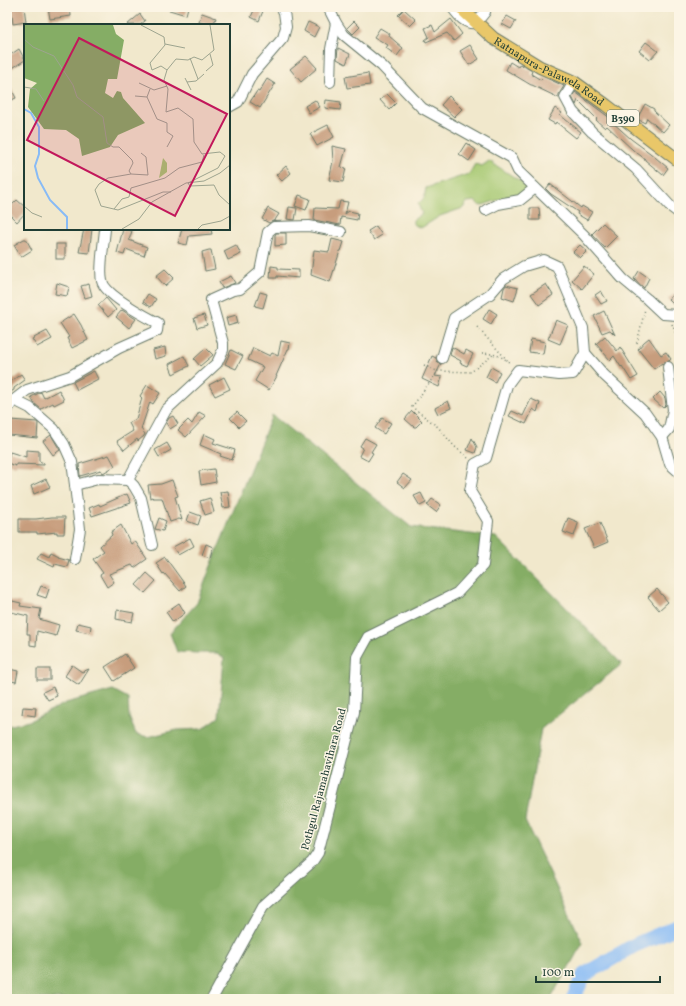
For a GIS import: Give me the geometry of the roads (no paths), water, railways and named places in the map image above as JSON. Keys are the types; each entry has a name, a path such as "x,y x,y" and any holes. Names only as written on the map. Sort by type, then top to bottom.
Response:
{"main road":[{"name":"Ratnapura-Palawela Road","path":"461,7 493,38 540,68 574,82 679,161"}],"street":[{"path":"328,7 344,35 382,66 422,108 512,158 518,171 584,235 623,279 663,314 676,314"},
{"path":"452,7 461,19 473,23 476,23 485,12 486,7"},
{"path":"230,106 238,102 252,74 282,38 286,27 286,9"},
{"path":"330,82 331,50 336,23"},
{"path":"574,82 565,97 573,112 592,132 636,169 671,207 679,213"},
{"path":"486,210 498,204 520,200 535,188"},
{"path":"128,480 166,410 216,363 223,350 223,343 211,300 233,290 240,290 260,272 268,232 274,227 309,226 341,232"},
{"path":"7,410 14,400 27,390 70,376 119,348 157,331 158,323 114,296 102,283 101,272 105,230"},
{"path":"442,358 454,318 490,294 503,279 524,266 544,260 557,266 583,328 584,353 604,375 645,413 662,438 670,464 679,472"},
{"name":"Pothgul Rajamahavihara Road","path":"212,999 263,906 312,862 318,853 354,712 357,657 368,637 457,593 483,565 488,521 470,491 475,464 486,458 507,385 518,370 559,375 573,374 584,353"},
{"path":"662,438 669,429 673,410 668,367"},
{"path":"14,400 30,408 54,428 64,444 72,462 80,529 75,560"},
{"path":"75,485 98,479 128,480 134,486 141,498 152,545"}],"waterway":[{"path":"573,999 584,975 635,945 679,926"}]}
